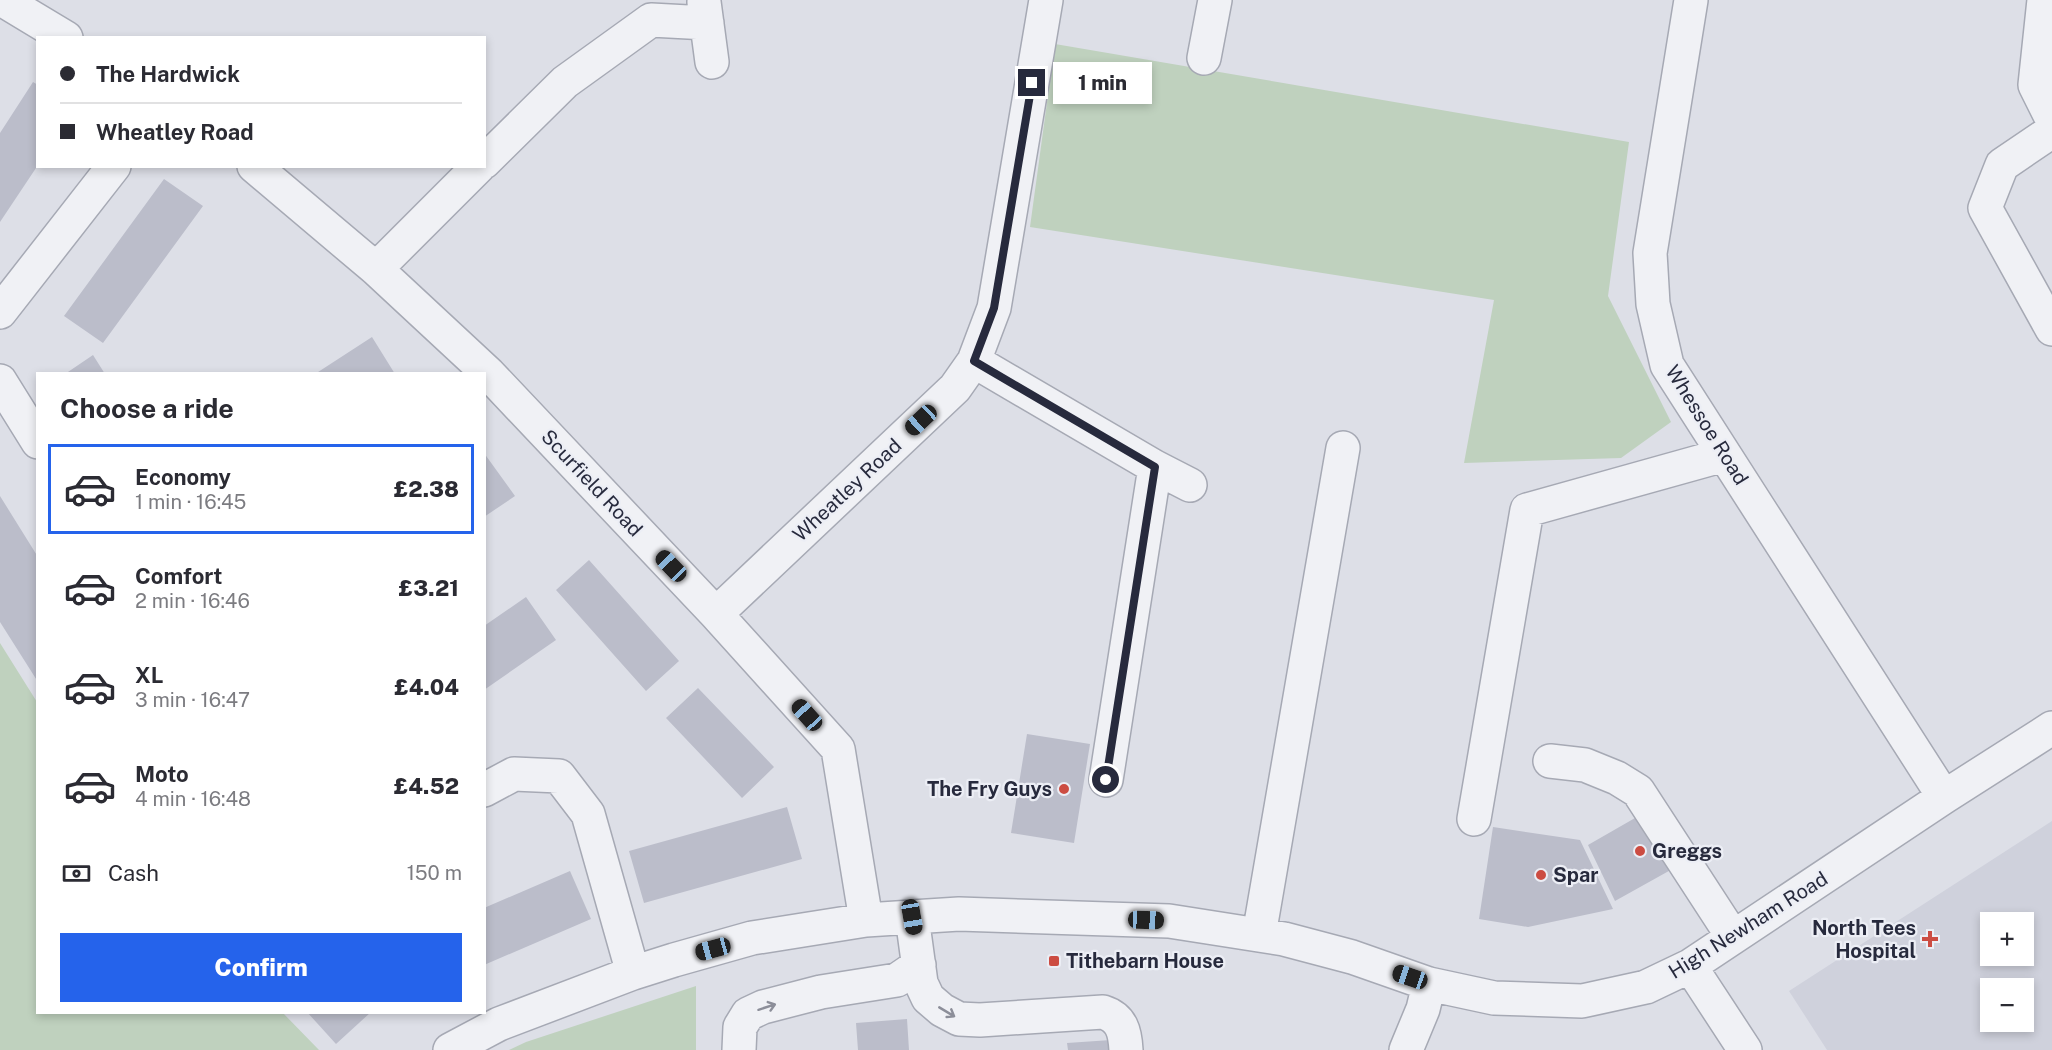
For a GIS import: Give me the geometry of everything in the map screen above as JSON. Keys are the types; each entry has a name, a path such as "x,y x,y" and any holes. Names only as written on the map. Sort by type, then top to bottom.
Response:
{"street":[{"path":"3,0 63,36"},
{"name":"Wheatley Road","path":"716,614 956,388 974,361 994,308 1046,0"},
{"path":"1204,58 1215,0"},
{"name":"Whessoe Road","path":"1691,0 1650,253 1653,304 1667,365 1944,797"},
{"path":"2044,0 2035,85 2052,119"},
{"path":"486,160 565,82 651,20 705,11 712,62"},
{"path":"2052,131 2002,165 1985,208 2052,329"},
{"path":"0,312 112,168"},
{"name":"Scurfield Road","path":"256,168 376,268 484,372"},
{"path":"376,268 478,168"},
{"path":"974,361 1155,467 1190,485"},
{"name":"Scurfield Road","path":"487,375 716,614 838,749 866,921"},
{"path":"0,381 36,439"},
{"path":"1259,935 1343,448"},
{"path":"1474,819 1527,510 1724,455"},
{"path":"1106,780 1105,711 1155,467"},
{"name":"High Newham Road","path":"450,1050 499,1024 633,973 752,938 866,921 959,914 1169,921 1284,939 1352,957 1429,984 1494,998 1582,1001 1646,987 1690,966 2052,728"},
{"path":"1550,761 1585,765 1617,778 1638,791 1733,937"},
{"path":"486,789 514,774 559,776 588,814 633,973"},
{"path":"912,917 921,983 927,998 942,1010 959,1019 980,1020 1103,1012 1112,1015 1119,1022 1125,1034 1126,1050"},
{"path":"739,1050 740,1027 748,1014 763,1007 821,992 897,980 919,965"},
{"path":"1690,966 1744,1050"},
{"path":"1406,1050 1423,1009 1429,984"}],"shaded area":[{"name":"North Tees Hospital","path":"2052,821 2052,1050 1827,1050 1789,991"}],"green space":[{"path":"1055,44 1629,142 1608,296 1671,422 1621,458 1464,463 1494,300 1030,227"},
{"path":"0,643 36,700 36,1014 284,1014 319,1050 0,1050"},
{"path":"696,986 696,1050 509,1050 526,1042"}],"building":[{"path":"33,82 36,84 36,168 0,222 0,133"},
{"path":"164,179 203,206 103,343 64,316"},
{"path":"372,337 394,372 318,372"},
{"path":"93,355 104,372 68,372"},
{"path":"486,456 515,496 486,516"},
{"path":"0,496 36,554 36,679 0,622"},
{"path":"589,560 679,661 646,691 556,590"},
{"path":"526,597 556,640 486,689 486,625"},
{"path":"698,688 774,767 742,798 666,718"},
{"path":"1027,734 1090,744 1074,843 1011,833"},
{"path":"787,807 802,859 644,903 629,851"},
{"path":"1642,814 1676,867 1615,901 1588,845"},
{"name":"Spar","path":"1493,827 1580,840 1613,909 1528,927 1479,919"},
{"path":"570,871 591,919 486,964 486,907"},
{"path":"309,1014 369,1014 336,1044"},
{"path":"907,1019 909,1050 858,1050 856,1023"},
{"path":"1111,1040 1112,1050 1068,1050 1067,1043"}],"place":[{"name":"The Fry Guys","path":"1064,789"},
{"name":"Greggs","path":"1640,851"},
{"name":"Spar","path":"1541,875"},
{"name":"North Tees Hospital","path":"1930,939"},
{"name":"Tithebarn House","path":"1054,961"}],"route":[{"path":"1032,83 994,308 974,361 1155,467 1106,780"}]}
